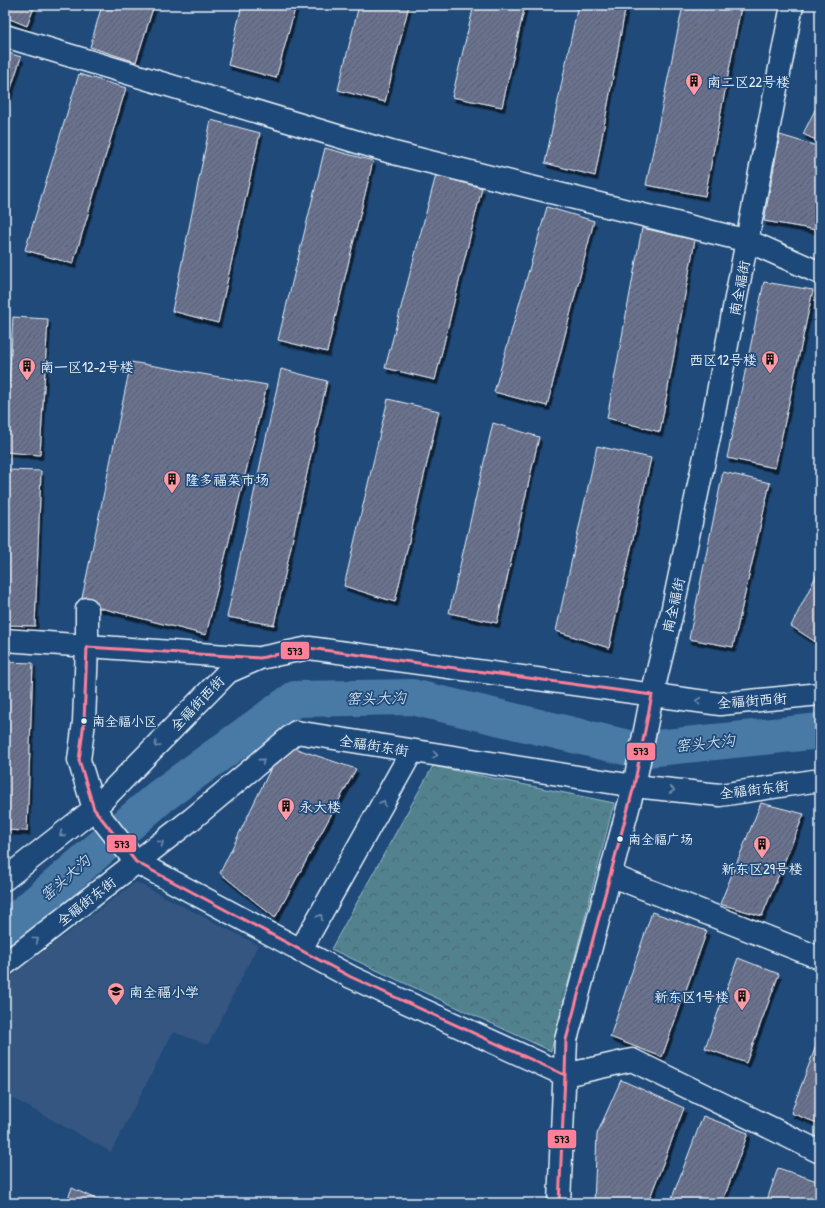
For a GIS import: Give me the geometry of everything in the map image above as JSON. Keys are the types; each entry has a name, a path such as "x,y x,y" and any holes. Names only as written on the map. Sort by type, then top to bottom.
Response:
{"street":[{"name":"南全福街","path":"559,1203 566,1040 634,786 652,695 672,612 748,241 792,5"},
{"path":"5,36 394,153 748,241 820,272"},
{"path":"87,609 88,647 84,722 79,760 94,809 136,862 351,977 565,1075 632,1060 820,1152"},
{"path":"5,640 260,658"},
{"name":"全福街西街","path":"5,879 94,809 228,672 260,658 309,648 720,704 820,694"},
{"name":"全福街东街","path":"5,964 192,819 296,732 634,786 720,795 820,780"},
{"path":"300,951 412,751"},
{"path":"610,875 820,958"}],"shaded area":[{"name":"南全福小学","path":"136,882 258,945 208,1045 173,1032 111,1152 5,1094 5,980"}],"green space":[{"name":"南全福广场","path":"433,766 614,803 551,1051 331,949"}],"building":[{"path":"5,5 35,5 27,26 5,17"},
{"path":"102,5 154,5 136,62 90,47"},
{"path":"242,5 296,5 276,78 228,65"},
{"path":"359,5 409,5 385,102 338,90"},
{"path":"474,5 525,5 502,107 452,97"},
{"path":"578,5 626,5 595,176 545,163"},
{"name":"南二区22号楼","path":"683,5 733,5 741,7 705,196 646,185"},
{"path":"5,52 21,57 5,107"},
{"path":"79,74 126,88 73,264 25,250"},
{"path":"820,100 820,142 803,134"},
{"path":"211,120 260,133 218,323 172,311"},
{"path":"780,135 820,147 820,211 817,230 764,221"},
{"path":"325,148 373,161 327,352 278,340"},
{"path":"436,175 482,188 435,380 385,368"},
{"path":"547,207 594,221 547,406 494,392"},
{"path":"642,228 695,240 660,432 607,418"},
{"name":"西区12号楼","path":"764,282 813,290 775,468 727,458"},
{"name":"南一区12-2号楼","path":"13,317 48,319 40,455 5,452"},
{"name":"隆多福菜市场","path":"131,362 267,385 206,635 81,603"},
{"path":"281,369 327,381 274,625 227,617"},
{"path":"388,399 439,411 395,602 344,586"},
{"path":"493,423 539,437 497,623 449,613"},
{"path":"597,446 651,458 609,648 556,631"},
{"path":"5,470 41,471 35,626 5,625"},
{"path":"723,472 770,483 733,647 689,639"},
{"path":"820,568 820,645 791,626"},
{"path":"5,662 33,663 27,831 5,830"},
{"name":"永大楼","path":"294,748 356,769 275,918 220,873 273,764"},
{"name":"新东区29号楼","path":"761,803 804,814 762,916 720,904"},
{"path":"652,912 707,931 662,1057 610,1037"},
{"name":"新东区1号楼","path":"738,958 779,974 746,1063 705,1048"},
{"path":"820,1035 820,1124 791,1113"},
{"path":"621,1080 684,1108 648,1203 594,1203 597,1134"},
{"path":"703,1116 748,1133 722,1203 670,1203"},
{"path":"778,1168 820,1182 820,1203 766,1203"},
{"path":"72,1188 104,1203 66,1203"}],"waterway":[{"name":"窑头大沟","path":"5,930 161,796 295,699 412,697 637,750 820,731"}],"transit line":[{"name":"573","path":"87,647 260,658 309,648 652,695 634,786 566,1040 565,1075 351,977 136,862 94,809 79,760 84,722 87,647"},
{"name":"573","path":"559,1203 565,1075"}],"place":[{"name":"南二区22号楼","path":"694,96"},
{"name":"西区12号楼","path":"770,374"},
{"name":"南一区12-2号楼","path":"27,381"},
{"name":"隆多福菜市场","path":"172,494"},
{"name":"南全福小区","path":"84,721"},
{"name":"永大楼","path":"286,821"},
{"name":"南全福广场","path":"620,839"},
{"name":"新东区29号楼","path":"762,859"},
{"name":"南全福小学","path":"116,1006"},
{"name":"新东区1号楼","path":"742,1011"}]}
